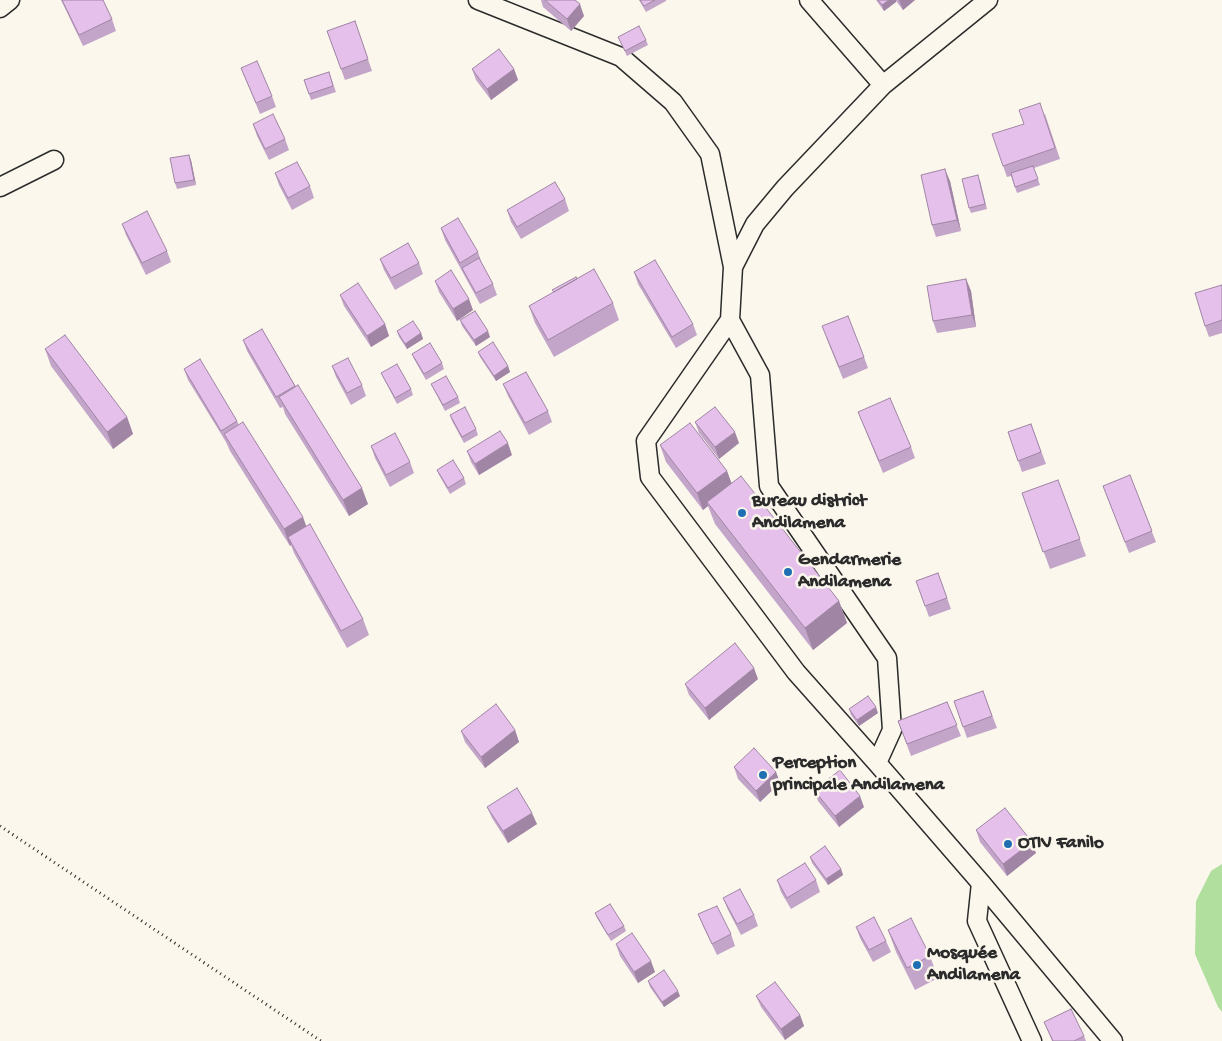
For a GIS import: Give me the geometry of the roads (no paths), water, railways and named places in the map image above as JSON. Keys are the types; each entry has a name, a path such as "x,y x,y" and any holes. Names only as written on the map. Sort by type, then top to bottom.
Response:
{"street":[{"path":"0,8 10,0"},
{"path":"478,0 621,57 674,102 710,154 733,267 730,320 646,441 650,478 796,672 981,884 1113,1041"},
{"path":"809,0 883,85"},
{"path":"733,267 755,224 784,188 883,85 988,0"},
{"path":"0,187 54,160"},
{"path":"730,320 760,375 769,486 887,658 892,730 877,763"},
{"path":"981,884 977,921 1032,1041"}],"place":[{"name":"Bureau district Andilamena","path":"742,513"},
{"name":"Gendarmerie Andilamena","path":"788,572"},
{"name":"Perception principale Andilamena","path":"763,775"},
{"name":"OTIV Fanilo","path":"1008,844"},
{"name":"Mosquée Andilamena","path":"917,965"}]}
